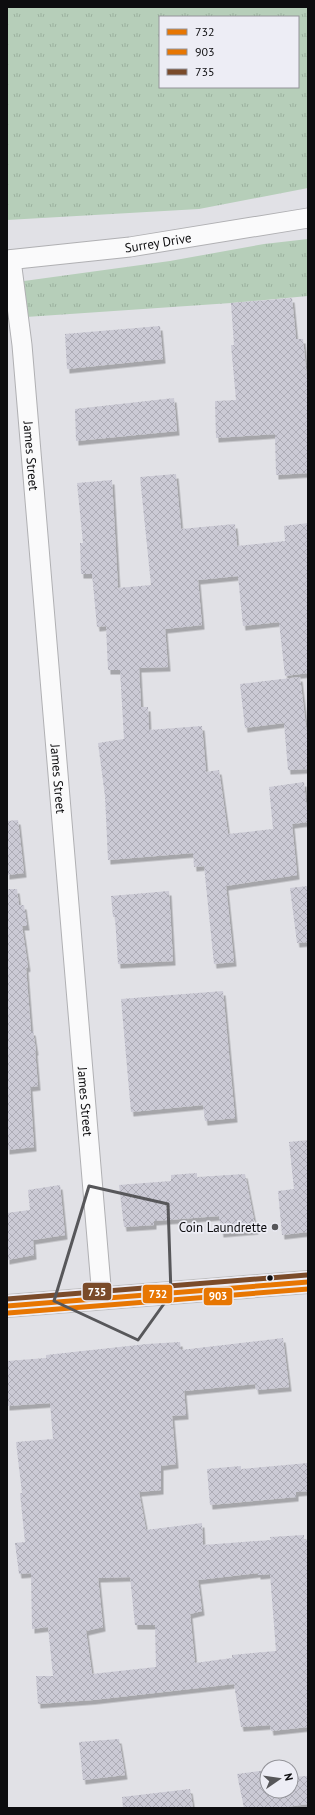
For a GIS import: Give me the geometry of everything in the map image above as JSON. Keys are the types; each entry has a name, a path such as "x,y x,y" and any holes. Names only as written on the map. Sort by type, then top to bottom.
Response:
{"main road":[{"path":"7,1306 308,1282"}],"street":[{"name":"Surrey Drive","path":"9,260 130,247 308,218"},
{"name":"James Street","path":"9,260 22,353 102,1298"}],"highlighted area":[{"path":"89,1186 168,1204 171,1294 138,1340 54,1301"}],"green space":[{"path":"7,7 308,7 308,188 199,209 7,220"},
{"path":"308,239 308,296 231,303 26,317 24,281 170,261 264,244"}],"building":[{"path":"292,298 296,339 303,339 308,388 308,473 276,475 275,434 216,438 215,401 236,400 231,345 234,345 231,303"},
{"path":"160,326 163,359 67,369 65,334"},
{"path":"174,398 177,431 76,441 75,409"},
{"path":"176,474 181,529 235,524 237,546 285,541 284,526 308,523 308,673 285,676 279,622 243,626 238,576 198,580 202,625 165,629 168,667 139,668 141,707 148,707 149,730 202,726 206,772 219,770 228,834 273,829 269,787 304,782 308,822 292,824 297,875 226,886 234,962 214,964 204,866 194,867 193,853 108,860 105,796 98,743 124,739 120,670 108,670 106,626 97,627 92,574 81,574 80,543 83,543 77,483 112,480 118,588 151,585 140,477"},
{"path":"300,677 308,743 308,769 288,770 284,723 245,728 240,684"},
{"path":"18,820 24,873 7,875 7,821"},
{"path":"308,886 308,942 297,943 290,888"},
{"path":"7,889 17,889 19,905 24,905 27,926 22,926 28,967 26,968 31,1031 33,1031 36,1051 38,1086 30,1087 34,1147 7,1150"},
{"path":"169,891 173,961 118,964 115,917 113,917 111,896"},
{"path":"223,991 235,1118 205,1121 203,1105 131,1112 121,999"},
{"path":"308,1140 308,1232 282,1235 278,1191 294,1189 289,1142"},
{"path":"197,1173 197,1177 245,1174 256,1230 221,1233 219,1216 154,1221 154,1225 124,1227 119,1185 171,1181 171,1175"},
{"path":"60,1185 65,1235 33,1240 34,1255 7,1260 7,1213 30,1210 28,1190"},
{"path":"283,1338 289,1387 256,1390 255,1384 184,1391 186,1415 172,1416 176,1464 161,1466 161,1490 139,1492 146,1530 202,1523 203,1545 271,1540 270,1537 304,1535 304,1540 308,1540 308,1727 271,1731 270,1725 241,1727 234,1684 93,1700 38,1704 36,1676 53,1676 48,1627 32,1629 31,1573 19,1574 15,1543 25,1542 20,1493 22,1493 16,1442 53,1439 50,1403 7,1406 7,1361 46,1358 46,1355 147,1344 180,1342 181,1350","holes":["258,1573 258,1575 270,1574 276,1651 232,1655 232,1658 195,1663 190,1614 202,1611 198,1580","130,1577 135,1625 155,1625 156,1667 92,1674 86,1631 103,1627 98,1578"]},
{"path":"308,1463 308,1491 296,1492 296,1497 210,1505 207,1469 241,1466 241,1469"},
{"path":"119,1739 125,1775 83,1780 79,1742"},
{"path":"259,1771 259,1799 299,1799 299,1777 308,1776 308,1804 279,1808 244,1808 237,1774"},
{"path":"190,1789 193,1808 123,1808 122,1797"}],"transit line":[{"name":"735","path":"7,1299 307,1275"},
{"name":"732","path":"7,1306 308,1282"},
{"name":"903","path":"8,1313 308,1289"}],"place":[{"name":"Coin Laundrette","path":"275,1227"}]}
